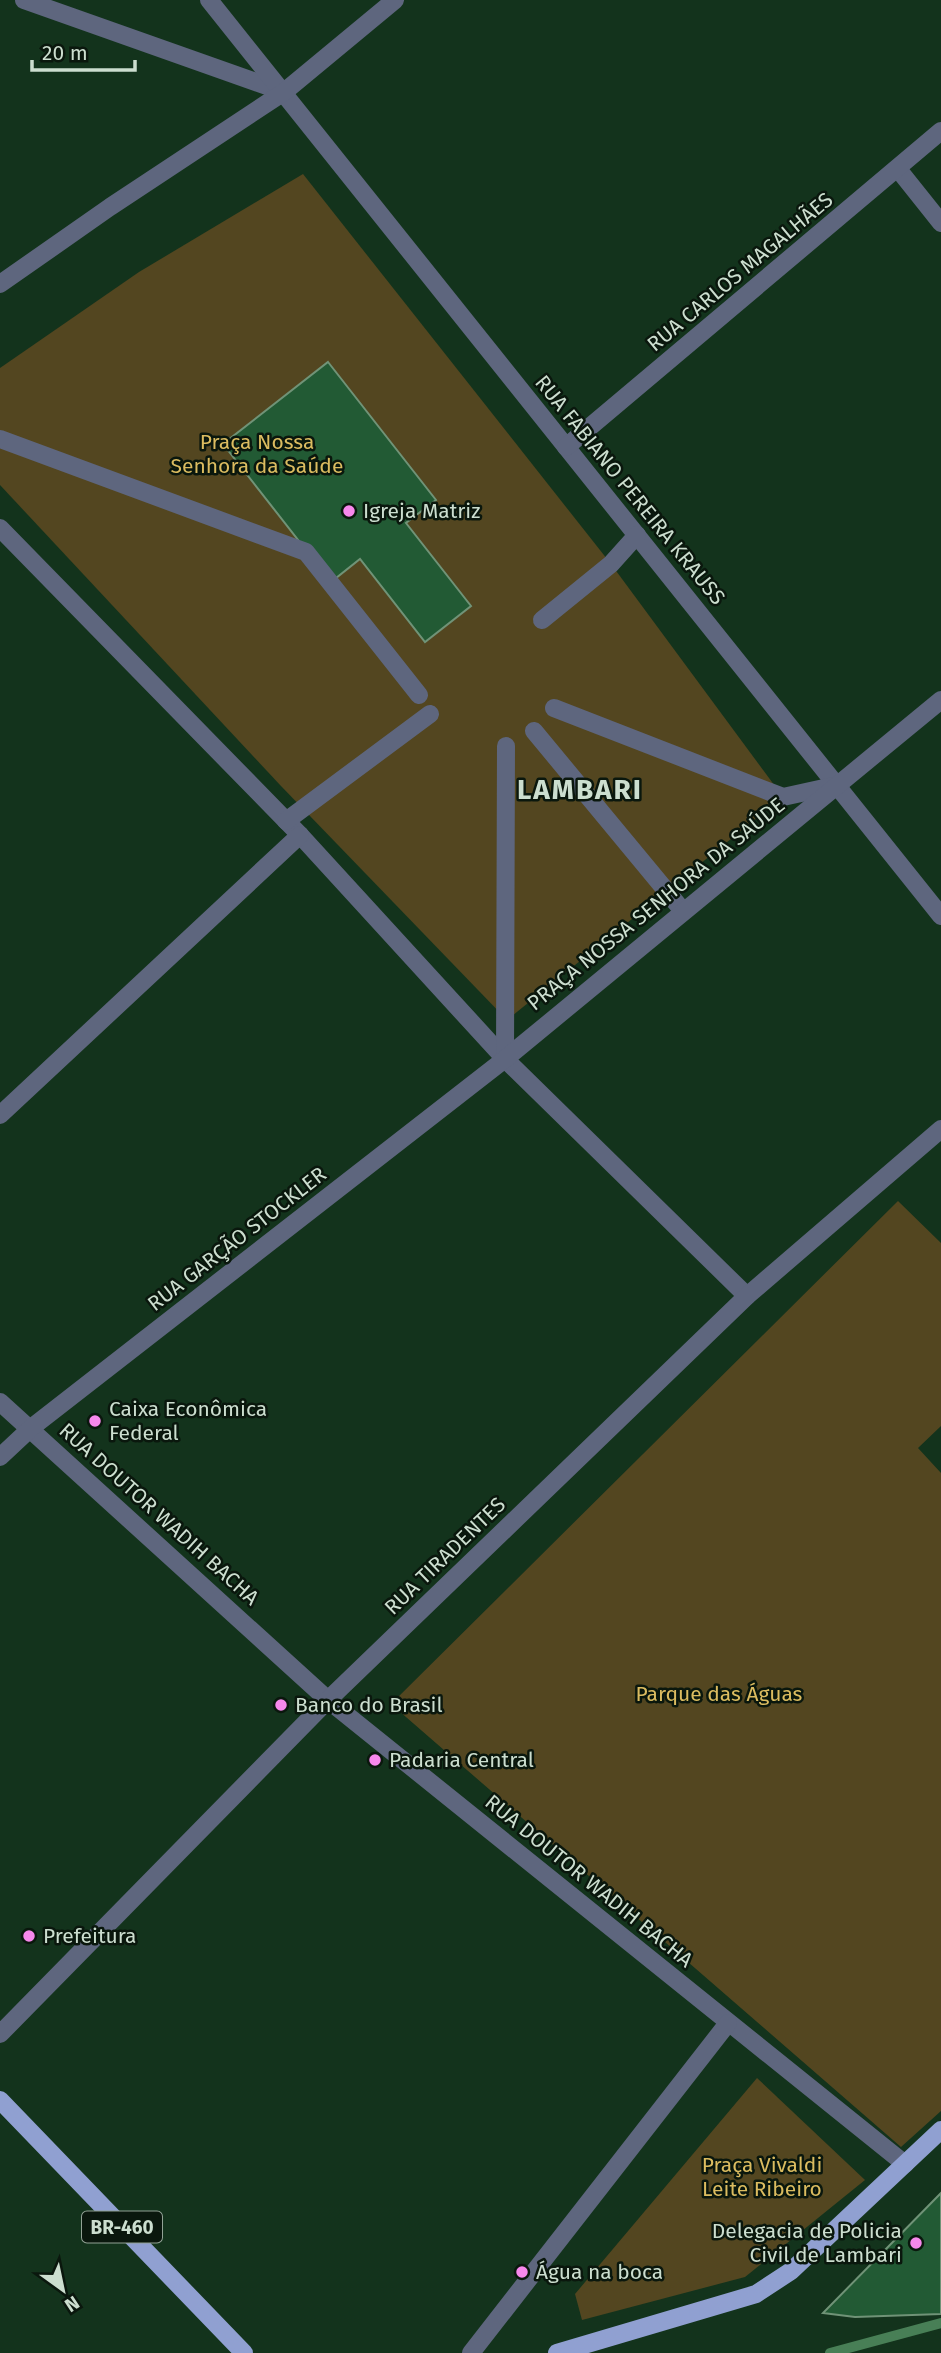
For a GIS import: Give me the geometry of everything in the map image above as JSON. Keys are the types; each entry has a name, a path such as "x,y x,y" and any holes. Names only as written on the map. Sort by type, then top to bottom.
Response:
{"main road":[{"name":"BR-460","path":"0,2100 244,2353"},
{"path":"557,2353 756,2294 791,2271 941,2130"}],"street":[{"path":"24,0 284,92"},
{"name":"RUA FABIANO PEREIRA KRAUSS","path":"209,0 941,916"},
{"path":"0,284 110,206 284,92 396,0"},
{"name":"RUA CARLOS MAGALHÃES","path":"566,447 941,131"},
{"path":"898,169 941,222"},
{"path":"0,439 306,552 419,695"},
{"path":"0,528 300,835 505,1059 747,1296"},
{"path":"542,620 611,564 637,535"},
{"name":"PRAÇA NOSSA SENHORA DA SAÚDE","path":"505,1059 941,700"},
{"path":"554,708 783,797 836,785"},
{"path":"286,821 430,714"},
{"path":"534,731 683,911"},
{"path":"505,1059 506,746"},
{"path":"0,1115 300,835"},
{"name":"RUA GARÇÃO STOCKLER","path":"0,1457 31,1428 505,1059"},
{"name":"RUA TIRADENTES","path":"0,2034 328,1700 747,1296 941,1129"},
{"name":"RUA DOUTOR WADIH BACHA","path":"0,1402 328,1700 905,2164"},
{"path":"471,2353 728,2023"}],"green space":[{"name":"Praça Nossa Senhora da Saúde","path":"303,174 611,564 783,797 507,1020 281,786 0,485 0,368 139,272"},
{"name":"Parque das Águas","path":"898,1201 941,1243 941,1426 918,1448 941,1473 941,2111 901,2147 391,1704"},
{"name":"Praça Vivaldi Leite Ribeiro","path":"757,2078 865,2180 745,2277 582,2320 575,2294"}],"building":[{"name":"Igreja Matriz","path":"328,362 436,500 406,523 471,606 425,642 360,559 331,582 223,444"},
{"name":"Delegacia de Policia Civil de Lambari","path":"941,2193 941,2314 855,2317 823,2313"}],"waterway":[{"path":"830,2353 941,2323"}],"place":[{"name":"Igreja Matriz","path":"349,511"},
{"name":"Caixa Econômica Federal","path":"95,1421"},
{"name":"Banco do Brasil","path":"281,1705"},
{"name":"Padaria Central","path":"375,1760"},
{"name":"Prefeitura","path":"29,1936"},
{"name":"Delegacia de Policia Civil de Lambari","path":"916,2243"},
{"name":"Água na boca","path":"522,2272"}],"district":[{"name":"LAMBARI","path":"580,789"}]}
